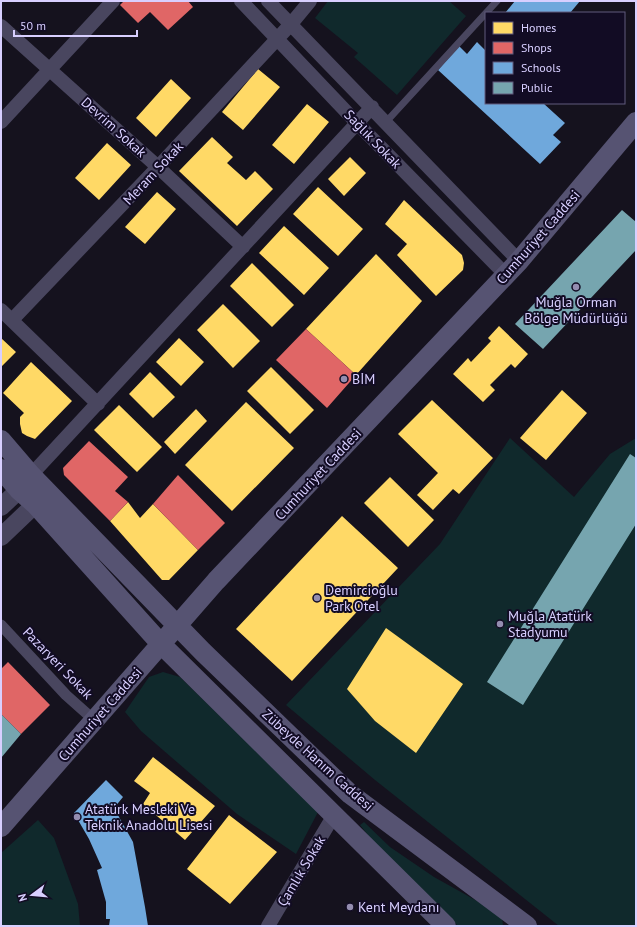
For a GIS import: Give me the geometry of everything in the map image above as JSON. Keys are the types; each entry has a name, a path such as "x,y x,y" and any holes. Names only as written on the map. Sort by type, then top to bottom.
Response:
{"main road":[{"name":"Cumhuriyet Caddesi","path":"1,827 216,581 519,261 636,122"},
{"path":"1,440 25,483"},
{"path":"1,469 25,483 42,499"},
{"name":"Zübeyde Hanım Caddesi","path":"42,499 177,626 350,794 522,925"},
{"name":"Zübeyde Hanım Caddesi","path":"42,499 162,644 446,926"},
{"path":"334,815 350,794"}],"street":[{"path":"1,122 51,70 113,1"},
{"name":"Sağlık Sokak","path":"241,1 278,38 357,123 506,275"},
{"name":"Sağlık Sokak","path":"268,1 372,107 519,261"},
{"name":"Meram Sokak","path":"12,320 158,168 291,24 310,1"},
{"name":"Devrim Sokak","path":"1,26 51,70 243,247"},
{"path":"1,507 25,483 372,107"},
{"path":"1,310 98,404"},
{"path":"1,537 42,499"},
{"name":"Pazaryeri Sokak","path":"1,625 66,695 94,720"},
{"name":"Çamlık Sokak","path":"268,926 334,815"}],"lane":[{"path":"487,12 497,1"},
{"path":"386,122 485,14"}],"green space":[{"path":"328,1 449,1 466,16 397,95 354,57 358,53 315,18"},
{"name":"Muğla Atatürk Stadyumu","path":"510,438 574,497 610,454 636,438 636,926 559,926 375,780 286,705 440,544"},
{"path":"163,672 180,677 318,812 296,854 237,814 141,731 125,712 149,677"},
{"path":"38,820 54,838 78,904 80,926 1,926 1,853"},
{"path":"364,822 390,847 434,877 495,911 502,917 503,926 458,926 371,839 360,825"}],"building: Homes":[{"path":"258,69 280,87 243,130 222,112"},
{"path":"171,79 191,98 156,137 136,118"},
{"path":"307,104 329,122 294,164 272,145"},
{"path":"212,137 233,157 227,163 246,180 255,171 273,189 237,226 179,171"},
{"path":"107,143 131,165 99,200 75,178"},
{"path":"350,157 366,173 344,196 328,179"},
{"path":"318,187 363,229 338,256 293,214"},
{"path":"157,192 176,209 145,244 125,227"},
{"path":"404,200 462,255 464,263 463,270 436,296 397,255 407,244 385,224"},
{"path":"284,226 329,268 304,295 259,253"},
{"path":"376,254 422,301 356,375 306,329"},
{"path":"252,263 294,305 272,327 230,286"},
{"path":"223,304 260,341 233,368 197,330"},
{"path":"499,326 528,354 515,368 511,364 490,385 495,390 483,402 453,374 468,358 471,362 491,341 488,338"},
{"path":"1,338 16,352 1,367"},
{"path":"179,338 204,362 181,386 156,362"},
{"path":"31,362 72,401 35,439 22,433 20,417 24,413 3,393"},
{"path":"271,367 314,410 290,434 247,391"},
{"path":"150,372 175,397 153,418 129,394"},
{"path":"562,390 587,413 546,460 520,438"},
{"path":"432,400 493,458 459,494 453,489 433,510 417,495 438,473 398,434"},
{"path":"246,402 294,448 232,511 185,465"},
{"path":"119,405 162,447 137,472 94,430"},
{"path":"196,409 207,421 175,454 164,442"},
{"path":"390,477 434,520 408,547 364,503"},
{"path":"128,502 140,518 153,504 198,550 169,580 162,580 110,521"},
{"name":"Demircioğlu Park Otel","path":"342,516 398,568 292,681 236,629"},
{"path":"386,628 463,684 416,753 375,721 347,689"},
{"path":"153,757 215,806 185,840 143,804 150,793 134,781"},
{"path":"229,815 277,852 230,904 187,869"}],"building: Shops":[{"path":"124,1 188,1 193,7 168,30 150,12 138,23 120,5"},
{"path":"306,329 356,375 327,408 276,360"},
{"path":"89,441 128,477 115,491 128,502 110,521 64,475 63,468"},
{"path":"178,475 225,523 198,550 153,504"},
{"path":"8,662 50,705 21,734 1,714 1,669"}],"building: Schools":[{"path":"515,1 580,1 571,12 506,12"},
{"path":"477,42 485,50 485,104 544,104 565,123 553,135 561,142 540,164 438,70 459,46 467,54"},
{"path":"106,780 123,797 114,808 133,842 148,926 109,926 110,919 106,919 106,902 97,870 102,868 89,839 74,813"}],"building: Public":[{"name":"Muğla Orman Bölge Müdürlüğü","path":"622,210 636,222 636,250 543,349 515,324"},
{"path":"630,454 636,458 636,524 523,705 487,682"},
{"path":"1,714 21,734 1,758"}],"place":[{"name":"Muğla Orman Bölge Müdürlüğü","path":"576,287"},
{"name":"BİM","path":"344,379"},
{"name":"Demircioğlu Park Otel","path":"317,598"},
{"name":"Muğla Atatürk Stadyumu","path":"500,624"},
{"name":"Atatürk Mesleki Ve Teknik Anadolu Lisesi","path":"77,817"},
{"name":"Kent Meydanı","path":"350,907"}]}
